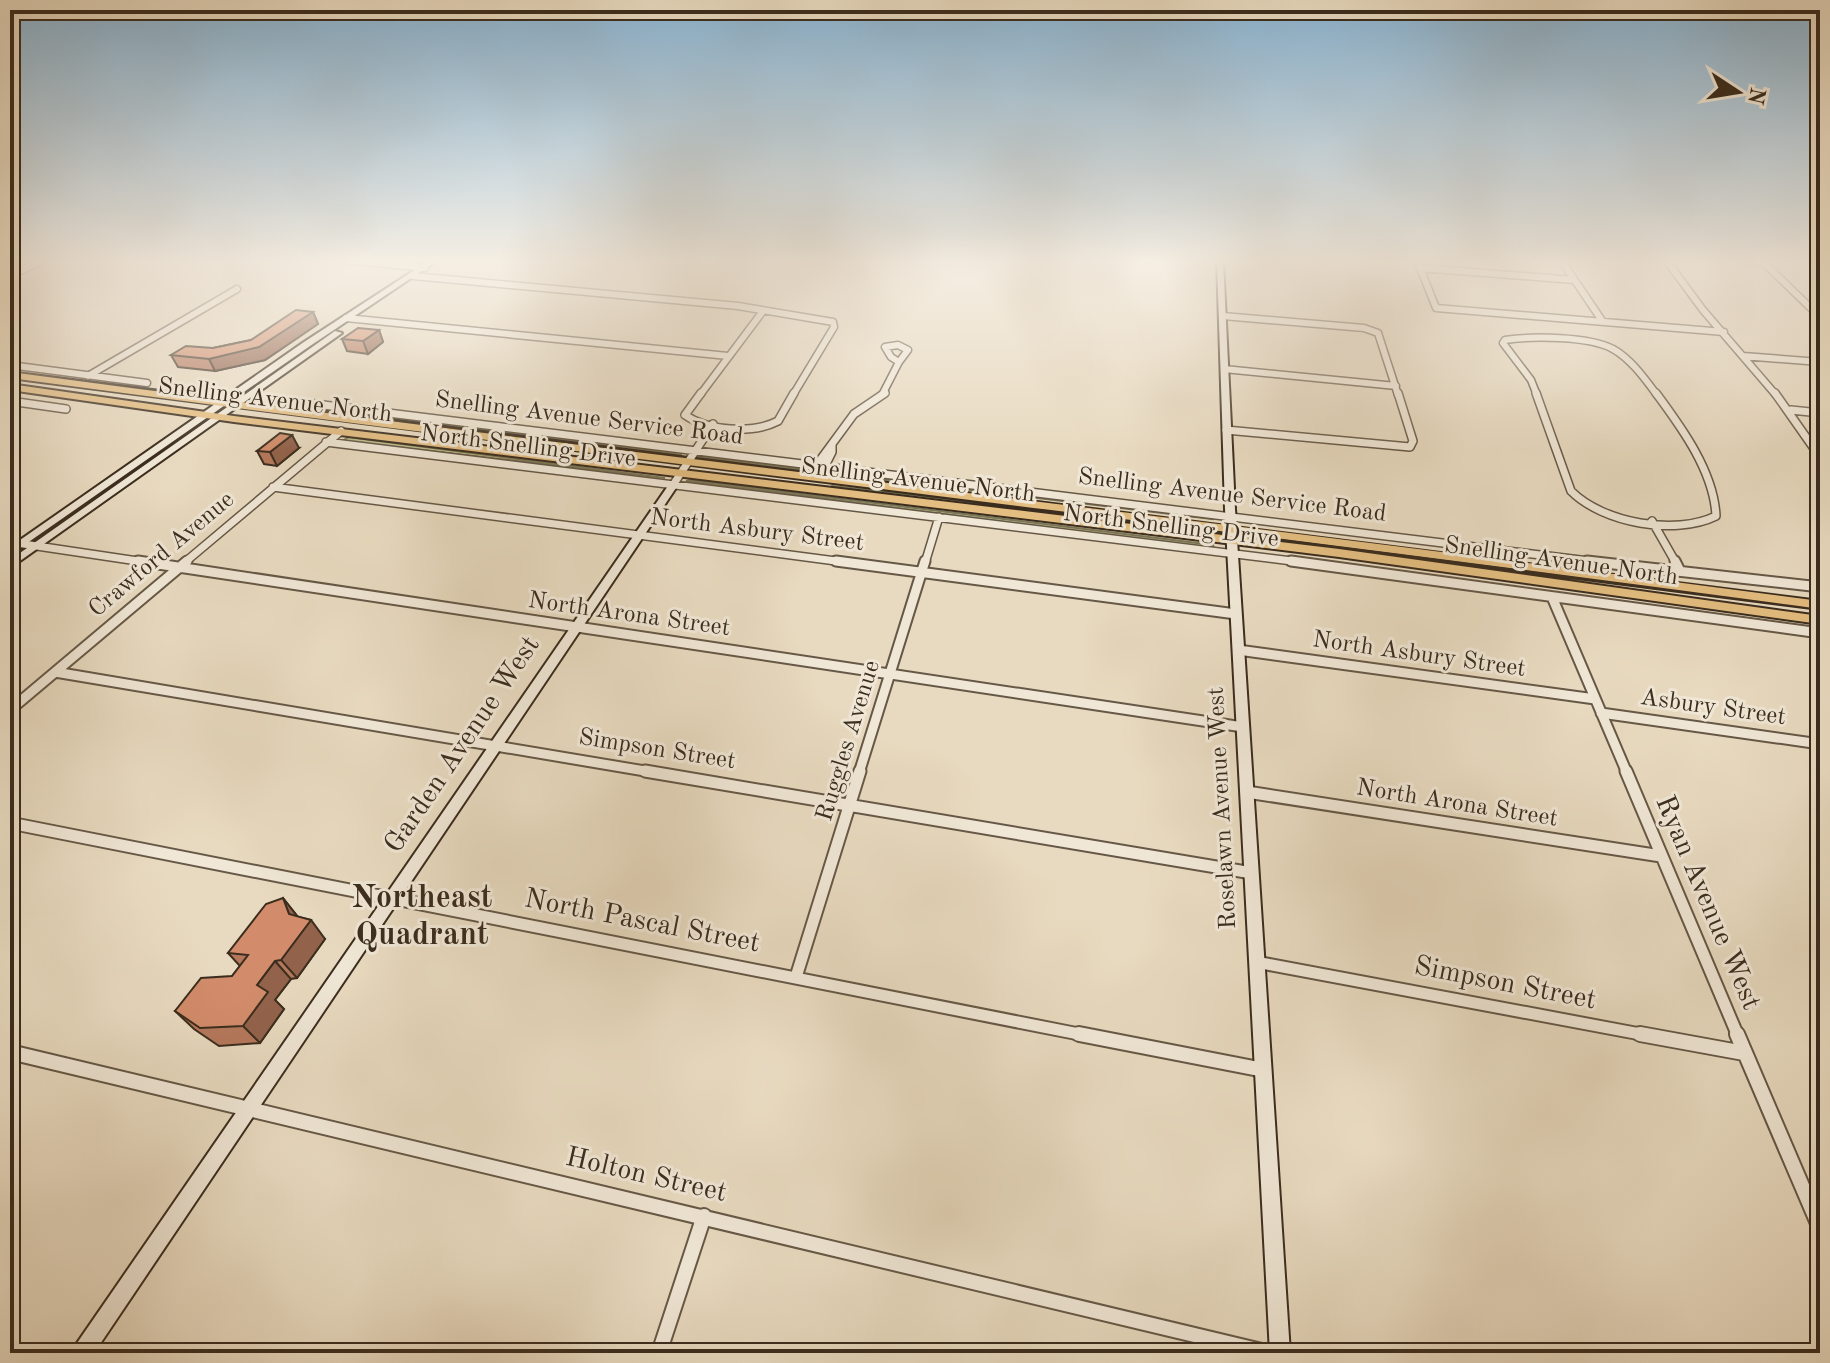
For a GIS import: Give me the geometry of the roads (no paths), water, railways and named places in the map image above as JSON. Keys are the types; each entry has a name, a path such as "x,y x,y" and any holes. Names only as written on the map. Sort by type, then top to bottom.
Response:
{"main road":[{"name":"Snelling Avenue North","path":"10,375 683,468"},
{"name":"Snelling Avenue North","path":"10,387 218,417 683,468 1820,605"},
{"path":"341,431 352,426 384,425"},
{"name":"Snelling Avenue North","path":"1232,535 1820,620"}],"street":[{"path":"88,376 178,324"},
{"path":"10,552 15,544 338,324"},
{"path":"10,565 352,324"},
{"path":"405,324 728,356"},
{"path":"753,324 685,415 694,422 760,429 775,424 833,324"},
{"name":"Roselawn Avenue West","path":"1223,324 1236,614 1280,1353"},
{"path":"1226,430 1405,448 1413,441 1380,335 1372,330 1304,324"},
{"path":"1622,324 1724,332"},
{"path":"1717,324 1791,410 1820,457"},
{"path":"1513,338 1578,342 1611,348 1629,363 1659,398 1691,446 1708,480 1718,511 1712,519 1697,524 1652,521 1600,512 1574,497 1531,380 1503,343 1513,338"},
{"path":"1743,356 1820,362"},
{"path":"819,467 832,452 832,444 854,414 886,393 899,362"},
{"path":"10,365 147,383"},
{"path":"1224,369 1396,386"},
{"path":"10,401 66,409"},
{"name":"Snelling Avenue Service Road","path":"307,403 367,410 683,468 819,467 1232,535 1680,571 1820,587"},
{"path":"354,421 367,410"},
{"path":"1791,410 1820,413"},
{"path":"683,468 713,424"},
{"name":"Crawford Avenue","path":"10,710 341,431"},
{"name":"North Snelling Drive","path":"326,442 683,468 939,517 1232,535 1552,597 1820,633"},
{"name":"Garden Avenue West","path":"82,1353 683,468"},
{"name":"North Asbury Street","path":"273,487 1236,614"},
{"name":"Ruggles Avenue","path":"796,977 939,517"},
{"path":"1652,521 1680,571"},
{"name":"North Arona Street","path":"15,544 1243,727"},
{"name":"Ryan Avenue West","path":"1552,597 1820,1228"},
{"name":"North Asbury Street","path":"1238,650 1595,699"},
{"name":"Simpson Street","path":"55,672 1252,873"},
{"name":"Asbury Street","path":"1601,713 1820,744"},
{"name":"North Arona Street","path":"1247,792 1661,856"},
{"name":"North Pascal Street","path":"10,823 1264,1070"},
{"name":"Simpson Street","path":"1256,962 1744,1053"},
{"name":"Holton Street","path":"10,1052 1270,1353"},
{"path":"659,1353 704,1216"}],"district":[{"name":"Northeast Quadrant","path":"422,918"}]}
